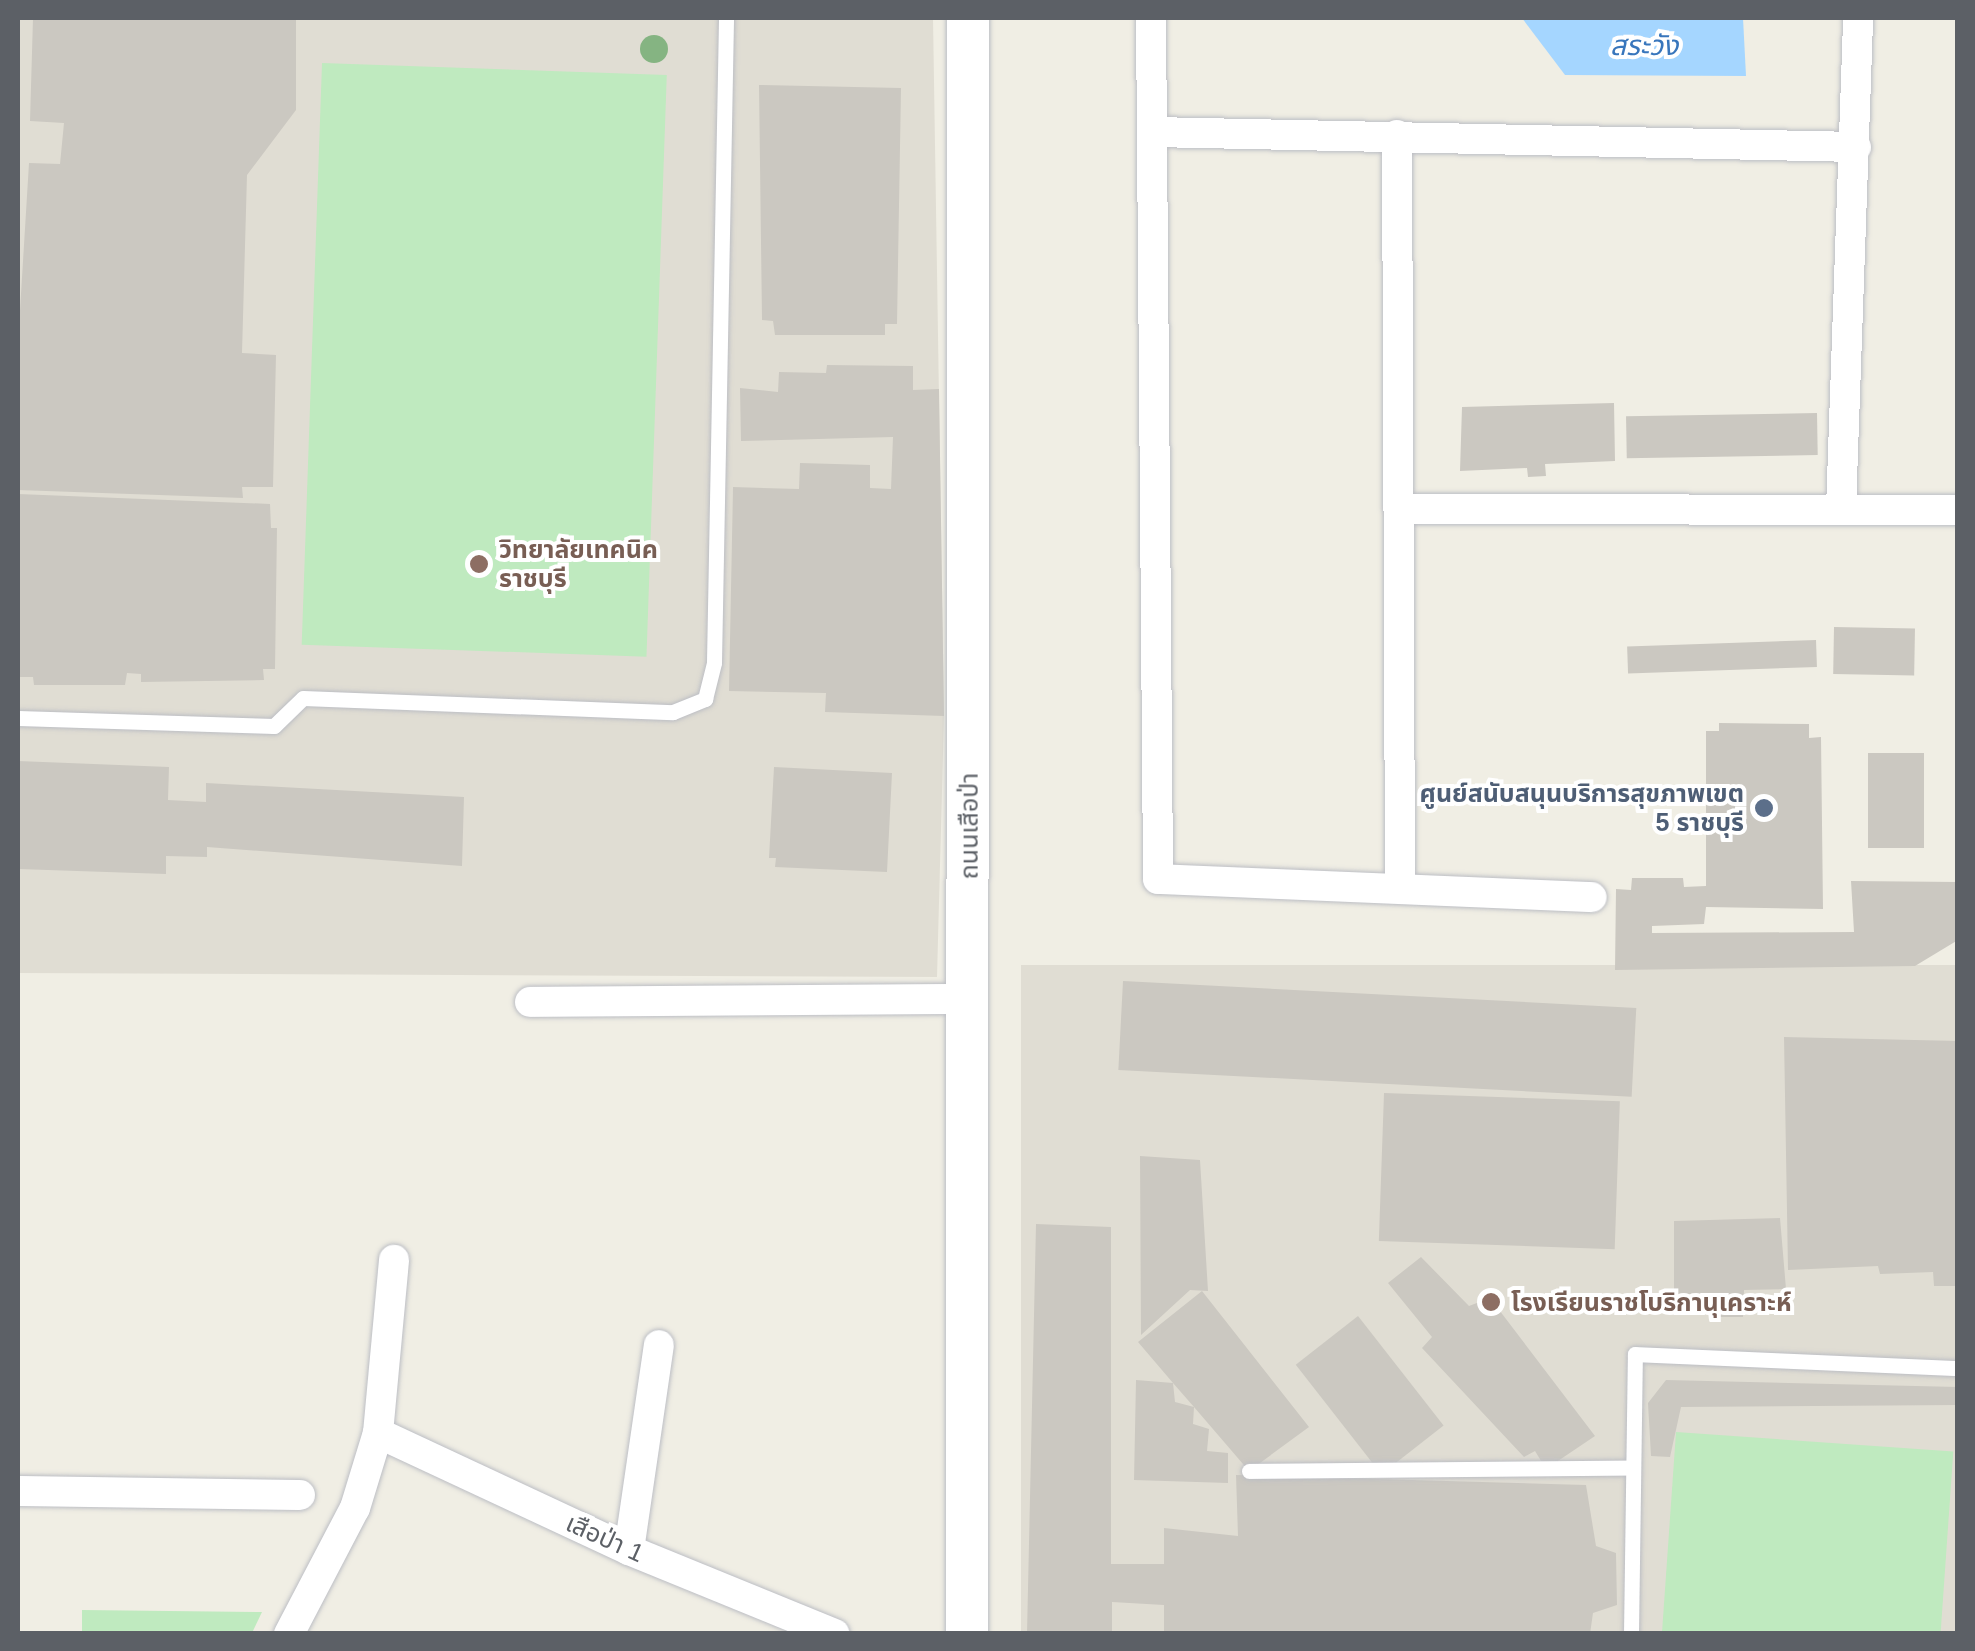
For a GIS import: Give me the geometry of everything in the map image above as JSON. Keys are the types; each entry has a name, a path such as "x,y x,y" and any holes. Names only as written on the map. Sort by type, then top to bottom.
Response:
{"street":[{"name":"ถนนเสือป่า","path":"967,1634 968,18"},
{"path":"1151,18 1158,879 1400,884 1592,897"},
{"path":"1840,509 1858,18"},
{"path":"1154,132 1856,147"},
{"path":"1397,135 1400,884"},
{"path":"1398,509 1958,510"},
{"path":"530,1002 969,999"},
{"path":"289,1634 354,1508 378,1434 394,1260"},
{"path":"629,1550 659,1345"},
{"name":"เสือป่า 1","path":"378,1434 629,1550 835,1634"},
{"path":"18,1491 300,1495"}],"lane":[{"path":"18,718 274,726 303,698 673,712 705,699 714,662 726,18"},
{"path":"1630,1634 1629,1468 1636,1354 1958,1368"},
{"path":"1249,1472 1629,1468"}],"shaded area":[{"name":"วิทยาลัยเทคนิค ราชบุรี","path":"18,18 933,18 944,716 937,977 18,973"},
{"name":"โรงเรียนราชโบริกานุเคราะห์","path":"1021,965 1957,965 1957,1633 1021,1633"}],"green space":[{"path":"322,63 667,75 646,657 302,645"},
{"path":"1676,1432 1953,1451 1941,1634 1662,1633"},
{"path":"82,1610 262,1612 252,1633 82,1634"}],"water":[{"name":"สระวัง","path":"1522,18 1743,18 1746,76 1565,75"}],"building":[{"path":"33,18 296,18 296,110 247,175 242,353 276,355 273,487 242,487 243,498 18,490 18,343 29,163 60,164 64,123 30,121"},
{"path":"759,85 901,88 897,324 885,324 885,335 775,335 773,321 762,320"},
{"path":"827,365 913,366 913,390 939,389 944,716 825,712 826,693 729,691 733,487 799,489 800,463 870,465 870,488 891,489 893,437 741,441 740,388 778,392 779,372 826,373"},
{"path":"1614,403 1615,461 1545,464 1546,476 1528,477 1527,468 1460,471 1462,407"},
{"path":"1817,413 1818,455 1627,458 1626,416"},
{"path":"18,494 270,504 271,528 277,528 275,669 263,669 264,680 141,682 141,674 127,673 125,685 34,685 33,677 18,677"},
{"path":"1834,627 1915,628 1914,675 1833,674"},
{"path":"1816,640 1817,667 1628,674 1627,647"},
{"path":"1719,723 1809,724 1809,738 1821,737 1823,909 1706,907 1704,924 1652,926 1652,933 1854,932 1851,881 1958,882 1958,940 1915,966 1615,970 1616,889 1631,890 1632,878 1683,878 1684,887 1706,886 1706,731 1719,731"},
{"path":"1868,753 1924,753 1924,848 1868,848"},
{"path":"18,761 169,767 168,800 206,802 206,783 464,797 462,866 207,847 207,857 166,856 166,874 18,869"},
{"path":"774,767 892,773 887,872 775,867 776,858 769,858"},
{"path":"1123,981 1636,1008 1632,1097 1118,1070"},
{"path":"1784,1037 1958,1041 1958,1286 1934,1286 1933,1272 1880,1274 1878,1266 1788,1270"},
{"path":"1384,1093 1620,1101 1615,1249 1379,1241"},
{"path":"1140,1156 1200,1160 1208,1291 1190,1290 1141,1335"},
{"path":"1780,1218 1786,1289 1744,1290 1743,1317 1712,1317 1711,1294 1674,1295 1674,1221"},
{"path":"1036,1224 1111,1227 1111,1564 1164,1564 1164,1528 1238,1536 1236,1475 1586,1485 1596,1546 1616,1553 1617,1605 1593,1613 1590,1634 1164,1634 1164,1605 1112,1602 1112,1634 1027,1634"},
{"path":"1421,1257 1469,1306 1490,1298 1595,1436 1546,1469 1535,1451 1524,1457 1422,1348 1432,1337 1388,1283"},
{"path":"1202,1291 1309,1427 1249,1471 1138,1342"},
{"path":"1358,1316 1444,1426 1381,1474 1296,1365"},
{"path":"1136,1380 1173,1383 1175,1402 1194,1407 1193,1424 1209,1429 1207,1451 1228,1453 1228,1483 1134,1480"},
{"path":"1666,1380 1958,1387 1958,1405 1681,1407 1670,1457 1651,1456 1648,1403"}],"place":[{"name":"วิทยาลัยเทคนิค ราชบุรี","path":"479,564"},
{"name":"ศูนย์สนับสนุนบริการสุขภาพเขต 5 ราชบุรี","path":"1764,808"},
{"name":"โรงเรียนราชโบริกานุเคราะห์","path":"1491,1302"}]}
